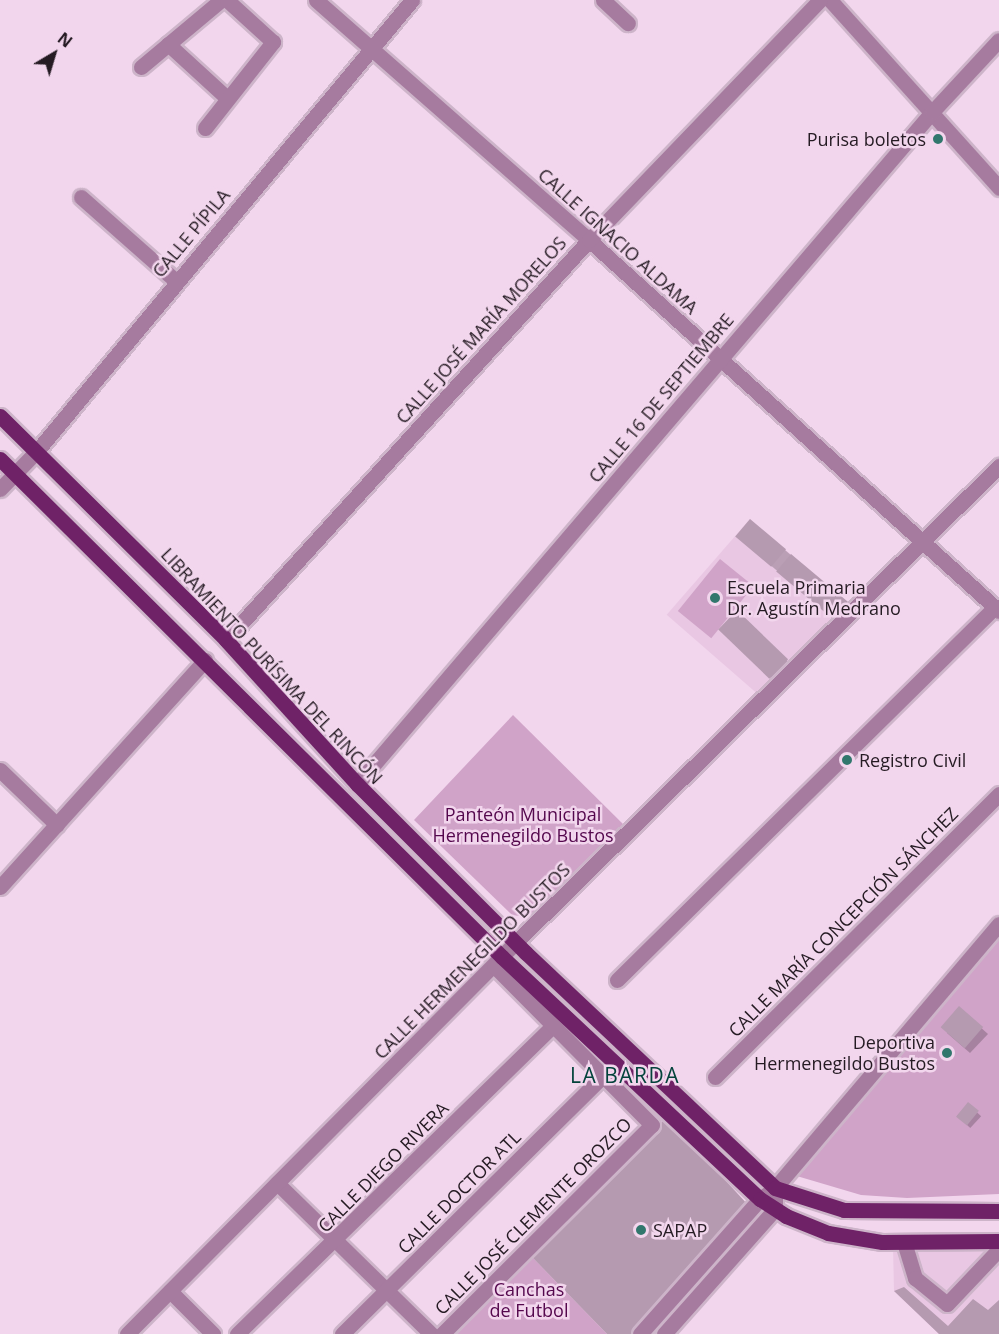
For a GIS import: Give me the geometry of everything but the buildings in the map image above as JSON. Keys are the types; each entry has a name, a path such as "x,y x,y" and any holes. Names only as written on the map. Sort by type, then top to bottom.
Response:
{"main road":[{"name":"LIBRAMIENTO PURÍSIMA DEL RINCÓN","path":"0,417 226,640 357,784 515,943 775,1188"},
{"path":"0,459 205,660 498,961 760,1199 775,1209 828,1233 904,1242 999,1241"},
{"path":"775,1188 844,1210 999,1211"}],"street":[{"path":"141,67 221,0"},
{"path":"205,128 273,42 227,0"},
{"name":"CALLE IGNACIO ALDAMA","path":"316,0 371,51 589,240 997,609"},
{"name":"CALLE PÍPILA","path":"0,489 36,452 412,0"},
{"path":"603,0 628,23"},
{"name":"CALLE JOSÉ MARÍA MORELOS","path":"226,640 589,240 820,0"},
{"path":"830,0 999,188"},
{"name":"CALLE 16 DE SEPTIEMBRE","path":"357,784 932,112 999,40"},
{"path":"168,44 227,98"},
{"path":"81,197 176,281"},
{"name":"CALLE HERMENEGILDO BUSTOS","path":"127,1334 515,943 924,544 999,466"},
{"path":"617,980 997,609"},
{"path":"0,887 205,660"},
{"path":"0,770 57,825"},
{"name":"CALLE MARÍA CONCEPCIÓN SÁNCHEZ","path":"715,1077 999,794"},
{"path":"640,1334 760,1199 775,1188 999,924"},
{"path":"498,961 553,1026 603,1076"},
{"name":"CALLE DIEGO RIVERA","path":"237,1334 338,1239 553,1026"},
{"name":"CALLE JOSÉ CLEMENTE OROZCO","path":"442,1334 652,1125 603,1076"},
{"name":"CALLE DOCTOR ATL","path":"342,1334 603,1076"},
{"path":"277,1183 389,1289 431,1334"},
{"path":"664,1334 775,1209 775,1188"},
{"path":"904,1242 915,1278 947,1304 999,1249"},
{"path":"170,1290 213,1334"}],"shaded area":[{"name":"Escuela Primaria Dr. Agustín Medrano","path":"750,519 852,608 769,703 667,615"},
{"path":"908,1244 947,1249 999,1246 999,1334 939,1334 894,1291 893,1246"}],"green space":[{"name":"Escuela Primaria Dr. Agustín Medrano","path":"720,559 753,586 711,638 678,611"},
{"name":"Panteón Municipal Hermenegildo Bustos","path":"513,715 624,825 534,918 512,915 414,820"},
{"name":"Deportiva Hermenegildo Bustos","path":"999,932 999,1194 907,1198 861,1195 790,1174"},
{"name":"Canchas de Futbol","path":"529,1254 607,1334 450,1334"}],"place":[{"name":"Purisa boletos","path":"938,139"},
{"name":"Escuela Primaria Dr. Agustín Medrano","path":"715,598"},
{"name":"Registro Civil","path":"847,760"},
{"name":"Deportiva Hermenegildo Bustos","path":"947,1053"},
{"name":"SAPAP","path":"641,1230"}],"district":[{"name":"LA BARDA","path":"625,1075"}]}
